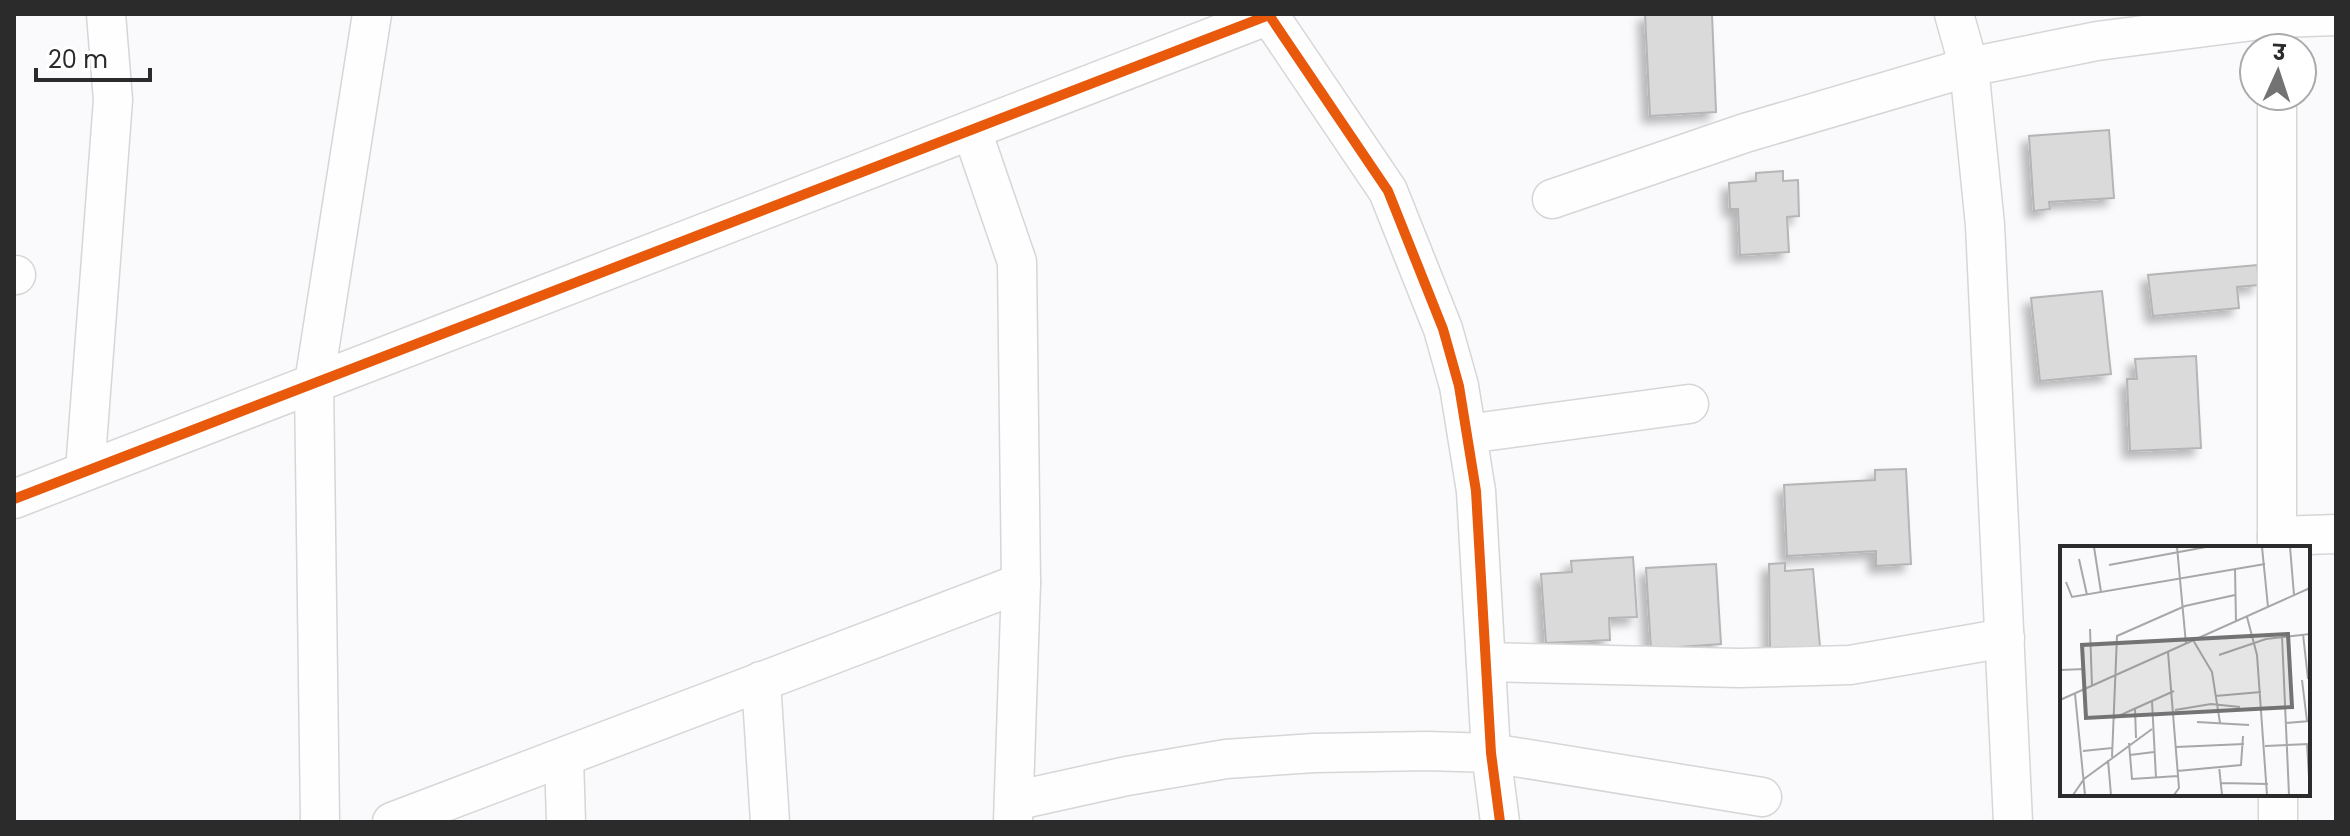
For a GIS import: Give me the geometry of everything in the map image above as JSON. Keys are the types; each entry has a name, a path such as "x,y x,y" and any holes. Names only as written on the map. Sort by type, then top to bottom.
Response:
{"street":[{"path":"85,471 113,100 106,14"},
{"path":"320,822 314,383 372,14"},
{"path":"14,499 972,131 1187,31 1271,14 1388,191 1443,329 1459,386 1476,491 1491,753 1500,822"},
{"path":"1954,14 1969,67 1985,225 2013,822"},
{"path":"2280,32 2336,16"},
{"path":"1552,199 1745,133 1969,67 2097,41 2238,35"},
{"path":"2277,112 2277,542 2336,534"},
{"path":"972,131 1017,262 1021,583 1013,811 1127,776 1226,759 1427,751 1491,753 1762,797"},
{"path":"1467,434 1689,404"},
{"path":"392,822 1021,583"},
{"path":"1486,662 1739,668 1850,665 2005,638"},
{"path":"761,681 770,822"},
{"path":"564,758 566,822"},
{"path":"2278,796 2278,822"}],"building":[{"path":"1645,14 1712,14 1716,112 1650,116"},
{"path":"2109,130 2114,198 2049,202 2050,209 2034,211 2029,136"},
{"path":"1783,171 1783,181 1798,180 1799,216 1787,217 1789,252 1740,255 1738,209 1730,209 1729,183 1756,181 1756,173"},
{"path":"2257,265 2259,285 2237,287 2239,308 2153,316 2148,275"},
{"path":"2102,291 2111,374 2040,381 2031,298"},
{"path":"2196,356 2201,448 2130,451 2127,379 2137,379 2135,359"},
{"path":"1906,469 1911,564 1876,566 1876,551 1787,556 1784,485 1875,480 1875,470"},
{"path":"1633,557 1637,617 1609,618 1610,640 1546,643 1541,574 1572,572 1571,561"},
{"path":"1785,563 1785,571 1813,569 1820,647 1770,648 1769,564"},
{"path":"1716,564 1721,644 1651,649 1646,568"}],"cycle path":[{"path":"14,499 1272,14"},
{"path":"1269,15 1388,191 1443,329 1459,386 1476,491 1491,753 1500,822"}]}
